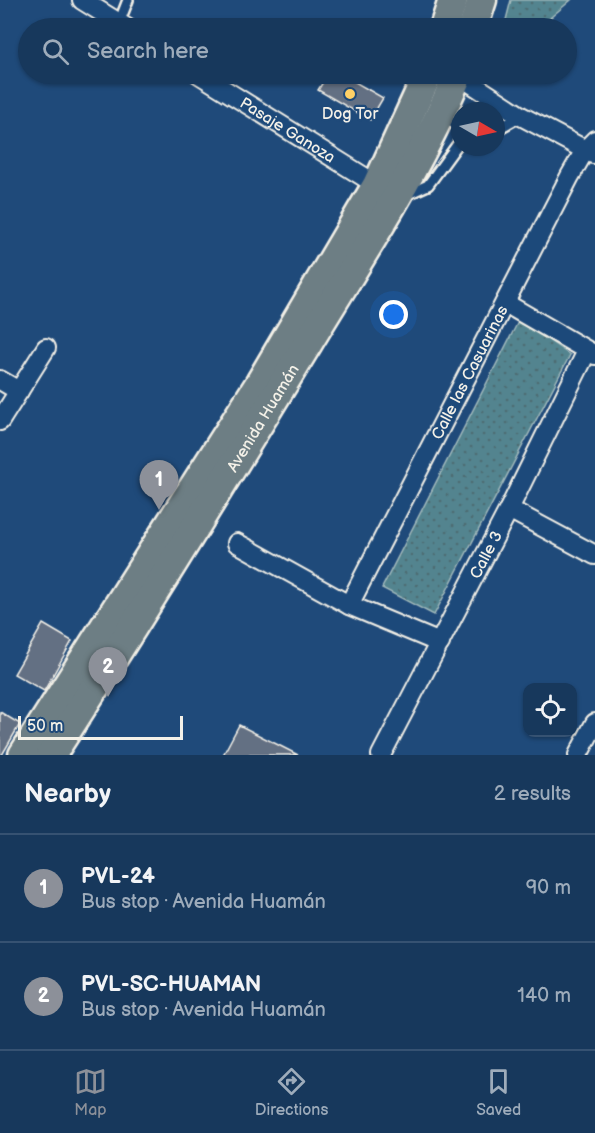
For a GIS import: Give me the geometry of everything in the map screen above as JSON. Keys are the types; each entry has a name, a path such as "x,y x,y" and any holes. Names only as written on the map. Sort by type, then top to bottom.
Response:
{"main road":[{"path":"447,18 453,0"},
{"path":"476,18 482,0"},
{"name":"Avenida Huamán","path":"51,755 187,542 386,192 424,84"},
{"name":"Avenida Huamán","path":"23,755 260,383 386,192 450,121 456,84"}],"street":[{"path":"82,0 110,18"},
{"name":"Pasaje Ganoza","path":"215,84 386,192"},
{"path":"472,84 521,116 592,148"},
{"name":"Calle las Casuarinas","path":"349,605 505,303 592,148"},
{"path":"505,303 591,353"},
{"path":"0,421 46,348"},
{"name":"Calle 3","path":"381,755 591,353"},
{"path":"0,380 19,391"},
{"path":"509,509 595,555"},
{"path":"237,543 349,605 440,643"},
{"path":"578,755 595,723"}],"lane":[{"path":"125,18 128,0"},
{"path":"505,125 521,116"},
{"path":"386,192 428,185 451,153"}],"green space":[{"path":"511,0 571,0 550,18 506,18"},
{"path":"519,320 570,355 434,615 382,588"}],"building":[{"name":"Dog Tor","path":"322,84 358,84 383,98 370,120 318,90"},
{"path":"43,624 72,641 44,691 14,674"},
{"path":"0,712 20,724 2,755 0,755"},
{"path":"239,725 298,755 223,755"}],"place":[{"name":"Dog Tor","path":"350,94"},
{"name":"PVL-24","path":"159,510"},
{"name":"PVL-SC-HUAMAN","path":"108,697"}]}
